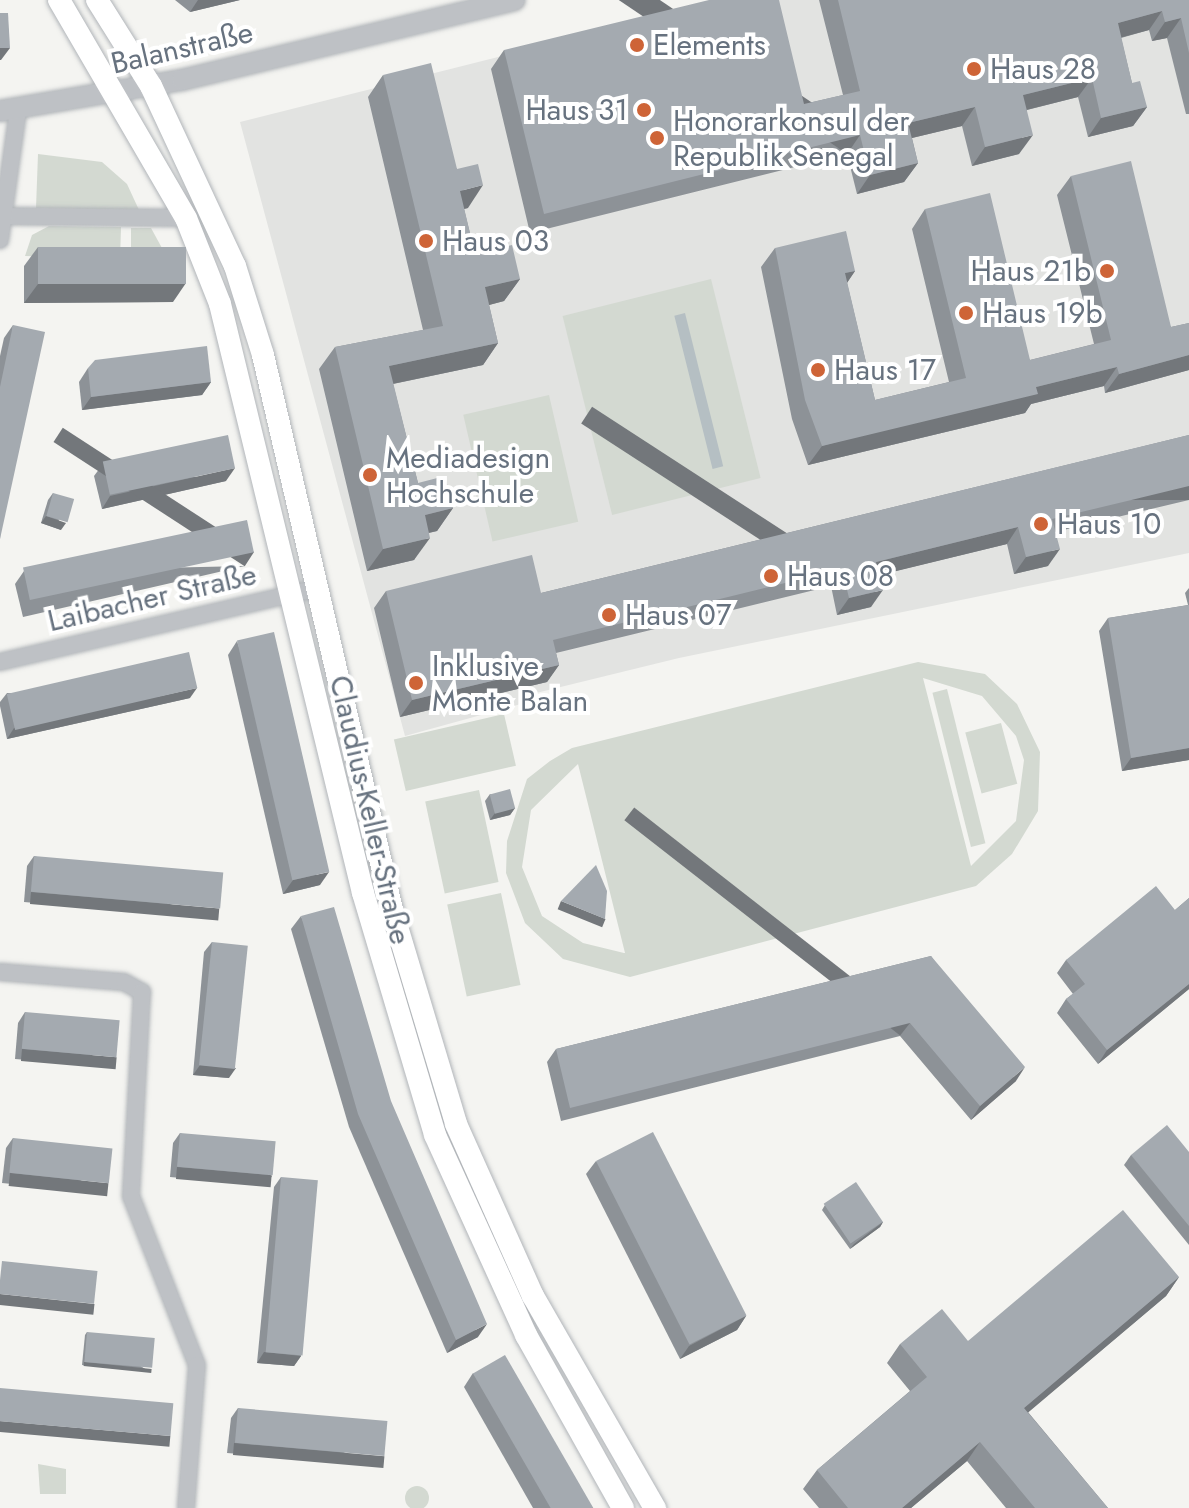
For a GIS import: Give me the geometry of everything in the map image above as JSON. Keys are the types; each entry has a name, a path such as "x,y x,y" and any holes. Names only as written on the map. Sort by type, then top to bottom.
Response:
{"main road":[{"name":"Claudius-Keller-Straße","path":"59,0 186,218 220,304 293,594 370,922 435,1135 519,1321 623,1508"},
{"name":"Claudius-Keller-Straße","path":"97,0 151,86 235,266 317,588 392,910 456,1124 533,1296 655,1508"}],"street":[{"name":"Balanstraße","path":"9,110 115,94 510,1"},
{"path":"0,240 5,216 9,110"},
{"path":"5,216 186,218"},
{"name":"Laibacher Straße","path":"0,662 317,588"},
{"path":"0,972 124,982 142,992 131,1196 197,1365 186,1508"}],"shaded area":[{"path":"725,0 1189,0 1189,553 679,658 532,694 521,704 405,736 240,122"},
{"path":"38,154 102,162 127,184 139,210 36,208"},
{"path":"49,226 121,227 120,259 25,256 32,235"},
{"path":"131,228 151,228 168,259 131,258"},
{"path":"711,279 761,478 612,515 563,316"},
{"path":"685,313 723,466 713,469 674,316"},
{"path":"549,395 578,522 492,541 463,415"},
{"path":"918,662 985,674 1017,704 1040,752 1038,811 1012,854 976,886 630,977 563,959 525,923 506,873 507,841 527,779 572,748","holes":["923,678 982,696 1016,736 1024,760 1016,821 971,866","578,764 625,953 583,943 542,916 522,867 531,810"]},
{"path":"947,689 985,843 971,847 932,693"},
{"path":"504,714 516,766 406,791 394,739"},
{"path":"1001,723 1017,784 982,793 965,733"},
{"path":"479,790 499,882 445,893 425,801"},
{"path":"501,893 521,985 467,996 447,904"},
{"path":"38,1464 66,1469 66,1494 40,1494"},
{"path":"417,1486 426,1489 429,1498 426,1507 417,1510 408,1507 405,1498 408,1489"}],"building":[{"path":"709,0 779,0 804,104 860,91 838,0 1189,0 1189,53 1181,18 1165,22 1162,11 1118,23 1132,83 1140,81 1147,107 1101,118 1092,78 1023,95 1033,135 985,147 975,107 908,123 918,163 870,175 860,135 544,214 504,50"},
{"path":"0,13 8,13 10,48 0,48"},
{"path":"431,63 457,169 478,164 483,185 460,191 475,254 512,245 520,279 485,287 498,343 389,366 418,483 445,476 453,508 425,515 430,538 383,549 335,347 443,326 383,75"},
{"path":"1131,161 1171,327 1189,323 1189,355 1119,374 1117,367 1036,387 1038,394 822,446 805,400 775,248 846,231 855,271 845,273 875,400 966,378 925,209 990,193 1030,360 1111,340 1071,176"},
{"path":"38,247 186,247 186,284 38,284"},
{"path":"13,325 45,332 0,539 0,387"},
{"path":"207,346 211,382 91,397 88,368 95,360"},
{"path":"228,435 235,468 110,495 103,462"},
{"path":"1189,435 1189,486 1052,519 1060,549 1026,557 1018,527 876,562 883,590 849,598 842,569 553,640 559,665 412,700 386,591 532,555 541,593"},
{"path":"53,493 74,499 68,522 46,516"},
{"path":"247,520 254,552 30,600 23,568"},
{"path":"1189,605 1189,748 1131,758 1108,618"},
{"path":"274,632 329,872 292,880 237,641"},
{"path":"189,652 197,688 15,730 7,694"},
{"path":"510,789 515,808 495,814 490,794"},
{"path":"34,856 223,873 220,908 31,892"},
{"path":"596,865 607,891 605,919 561,901"},
{"path":"1156,886 1175,910 1189,898 1189,984 1107,1050 1066,999 1085,984 1066,960"},
{"path":"334,907 391,1101 487,1324 456,1340 358,1114 301,916"},
{"path":"212,942 248,946 235,1069 199,1065"},
{"path":"931,956 1025,1067 980,1106 910,1023 570,1108 556,1049"},
{"path":"25,1012 120,1020 116,1057 22,1049"},
{"path":"1167,1125 1189,1152 1189,1226 1131,1155"},
{"path":"653,1132 747,1316 689,1345 596,1161"},
{"path":"180,1133 276,1141 273,1175 177,1167"},
{"path":"13,1138 112,1148 109,1183 9,1173"},
{"path":"281,1177 318,1180 303,1356 266,1352"},
{"path":"856,1182 883,1222 851,1244 824,1204"},
{"path":"1123,1210 1179,1277 1024,1408 1108,1508 1035,1508 980,1442 902,1508 848,1508 817,1470 927,1377 900,1344 942,1309 968,1341"},
{"path":"2,1261 97,1271 94,1304 0,1294"},
{"path":"87,1332 155,1338 152,1368 84,1362"},
{"path":"505,1355 593,1508 551,1508 473,1374"},
{"path":"0,1388 173,1403 170,1436 0,1421"},
{"path":"238,1408 387,1421 384,1456 235,1443"}],"place":[{"name":"Elements","path":"637,45"},
{"name":"Haus 28","path":"974,69"},
{"name":"Haus 31","path":"644,110"},
{"name":"Honorarkonsul der Republik Senegal","path":"657,138"},
{"name":"Haus 03","path":"426,241"},
{"name":"Haus 21b","path":"1107,271"},
{"name":"Haus 19b","path":"966,313"},
{"name":"Haus 17","path":"818,370"},
{"name":"Mediadesign Hochschule","path":"370,475"},
{"name":"Haus 10","path":"1041,524"},
{"name":"Haus 08","path":"771,576"},
{"name":"Haus 07","path":"609,615"},
{"name":"Inklusive Monte Balan","path":"416,683"}]}
